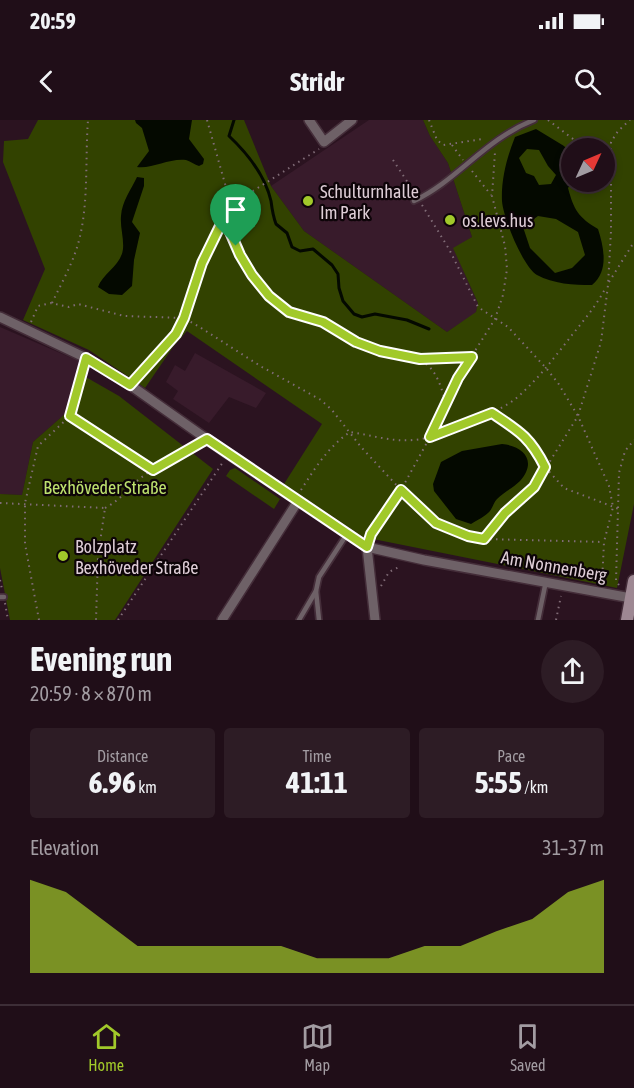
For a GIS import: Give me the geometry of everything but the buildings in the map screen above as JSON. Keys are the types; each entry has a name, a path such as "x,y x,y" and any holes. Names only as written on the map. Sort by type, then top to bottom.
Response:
{"main road":[{"path":"627,620 634,581"}],"street":[{"path":"309,120 324,142 352,120"},
{"name":"Am Nonnenberg","path":"0,317 86,358 130,385 367,547 424,560 631,598"},
{"path":"222,620 298,501"},
{"path":"367,547 375,620"}],"lane":[{"path":"416,200 496,139 534,120"},
{"path":"319,620 316,591 319,577 347,534"},
{"path":"538,620 546,581"},
{"path":"299,620 316,591"}],"path":[{"path":"51,303 70,266 78,244 82,224 88,120"},
{"path":"207,120 231,205"},
{"path":"367,547 371,534 401,490 430,437 458,378 495,318 503,295 507,269 505,246 492,196 496,139 469,140 443,145 437,140 429,120"},
{"path":"548,120 572,138"},
{"path":"614,138 630,120"},
{"path":"130,385 176,334 184,318 202,263 231,205 318,149 324,142"},
{"path":"393,160 416,200 449,249 478,307 508,327 546,368 578,416 609,486 613,507 604,542 601,591"},
{"path":"484,539 505,513 534,487 578,416 601,342 608,285 611,192"},
{"path":"224,218 247,268 263,289 282,307 296,315 323,322 356,342 372,348 420,359 472,357"},
{"path":"298,501 300,491 323,457 350,432 394,441 430,437 492,413 515,399 546,368 599,300 634,242"},
{"path":"28,331 38,306 51,303 69,307 78,304 124,316 184,318 262,368 321,400 401,490 436,523 468,536 484,539 604,542"},
{"path":"39,620 25,544 25,503 38,446 70,416 86,358"},
{"path":"420,359 431,368 438,379 446,405"},
{"path":"492,413 522,432 535,447 545,467 564,488 620,509"},
{"path":"70,416 153,470"},
{"path":"0,503 105,508 120,500 137,481 153,470 207,439"},
{"path":"631,598 616,581 620,509 619,473 625,451 634,440"},
{"path":"118,620 228,454"},
{"path":"96,620 98,556 105,508"},
{"path":"373,599 389,572 404,565"},
{"path":"556,620 563,584"}],"shaded area":[{"path":"135,120 192,120 189,139 204,159 203,164 199,166 186,160 180,160 137,167 149,151 142,128"},
{"path":"369,120 423,120 430,136 448,163 472,237 454,249 478,303 476,313 447,332 304,231 271,186"},
{"path":"536,129 561,144 561,192 569,192 581,217 598,229 602,244 603,266 592,285 564,283 543,278 537,275 526,262 503,208 502,185 509,152 515,137","holes":["527,149 539,150 556,175 551,184 539,185 534,176 526,173 519,158","538,216 556,219 578,232 585,255 572,268 555,273 530,248 523,227"]},
{"path":"137,177 144,178 144,186 132,222 140,233 134,260 132,286 122,295 109,294 98,287 122,255 122,211"},
{"path":"0,327 81,362 66,413 33,442 22,495 0,494"},
{"path":"195,353 266,393 256,408 229,397 209,423 173,399 178,391 166,382 175,365 185,371"},
{"path":"502,444 517,448 526,456 528,467 525,474 520,481 497,499 484,516 471,524 456,519 434,491 433,484 441,462 462,451"}],"green space":[{"path":"38,120 244,120 271,186 304,231 447,332 476,312 478,303 453,248 472,237 448,163 430,136 423,120 634,120 634,504 617,588 363,537 284,484 322,424 187,331 145,388 89,350 23,320 45,269 3,162 4,141 28,139"},
{"name":"Bexhöveder Straße","path":"77,372 119,396 213,469 115,620 10,620 0,568 0,494 22,495 33,442 66,413"},
{"path":"235,468 280,499 274,509 226,476 230,470"}],"waterway":[{"path":"234,120 229,136 249,157 260,173 268,191 276,224 287,233 292,247 300,251 313,249 332,265 338,274 343,301 354,314 362,317 375,314 407,320 429,329"}],"place":[{"name":"Schulturnhalle Im Park","path":"308,201"},
{"name":"os.levs.hus","path":"450,220"},
{"name":"Bolzplatz Bexhöveder Straße","path":"63,556"}],"route":[{"path":"224,218 236,246 257,282 289,312 323,322 356,342 380,351 420,359 472,357 458,378 430,437 492,413 522,432 535,447 545,467 534,487 505,513 484,539 468,536 436,523 401,490 371,534 367,547 207,439 153,470 70,416 86,358 130,385 176,334 184,318 202,263 224,218"}]}
